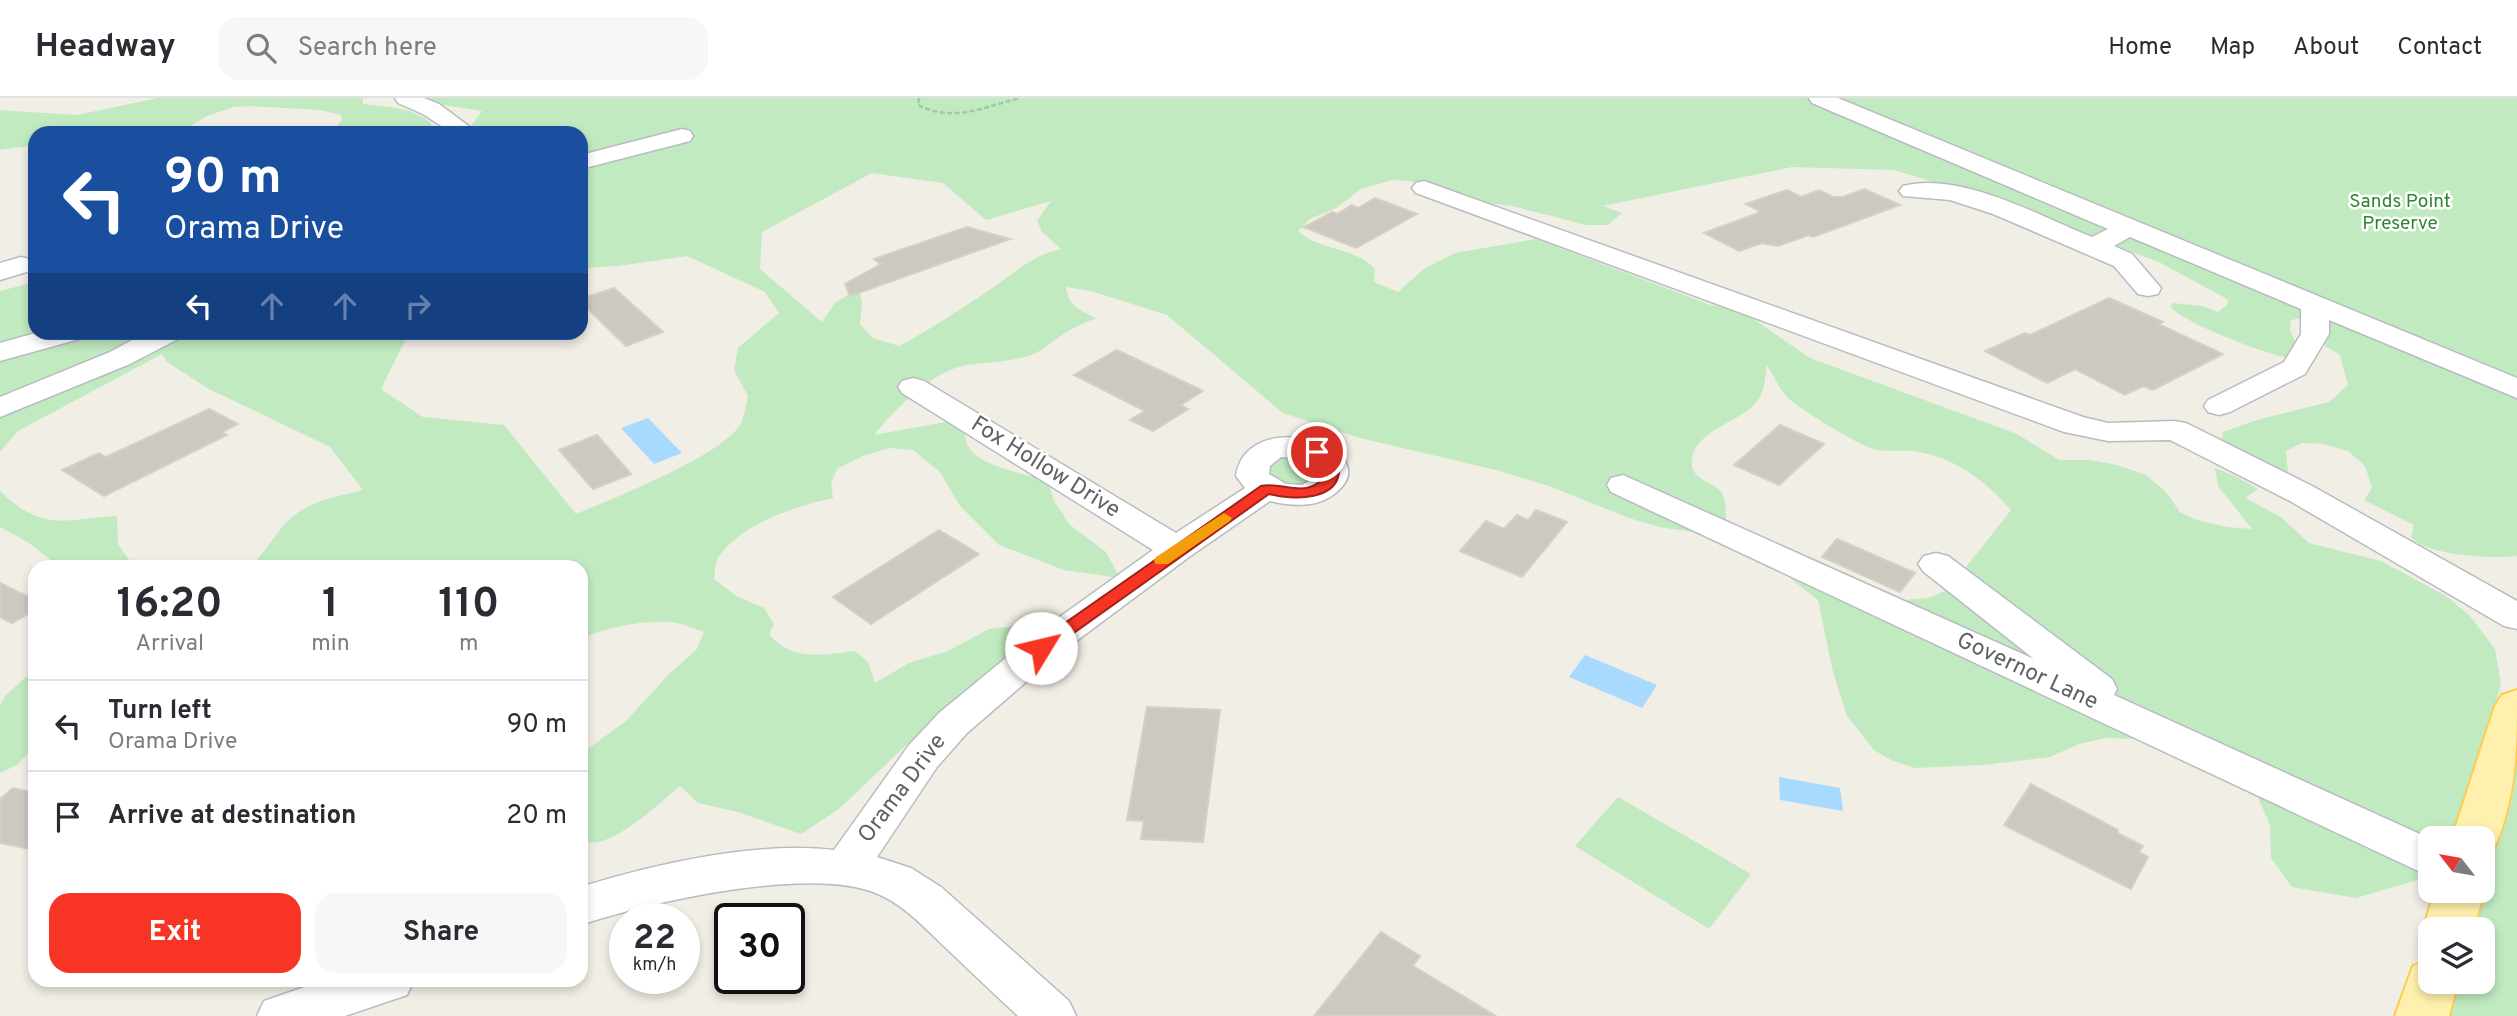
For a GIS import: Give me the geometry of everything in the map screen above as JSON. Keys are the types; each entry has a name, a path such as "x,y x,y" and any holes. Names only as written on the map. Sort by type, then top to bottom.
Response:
{"main road":[{"path":"2480,826 2517,706"},
{"path":"2422,1016 2428,994"}],"street":[{"path":"406,98 431,108 456,126"},
{"path":"1820,98 2517,390"},
{"path":"588,160 682,136"},
{"path":"1424,188 2075,425 2108,432 2175,430 2295,368 2315,334 2315,306"},
{"path":"1911,191 1933,188 1962,196 2093,247 2123,260 2148,288"},
{"path":"2093,247 2120,233 2121,224"},
{"path":"0,352 44,340"},
{"path":"0,408 120,358 152,340"},
{"name":"Fox Hollow Drive","path":"913,387 1177,550"},
{"path":"2175,430 2302,494 2517,617"},
{"name":"Governor Lane","path":"1623,485 2418,853"},
{"name":"Orama Drive","path":"846,867 923,755 953,723 1041,648 1266,489"},
{"path":"1936,564 2147,728"},
{"path":"588,904 648,887 706,876 761,869 846,867 893,880 931,905 1052,1016"},
{"path":"281,1016 369,987"}],"path":[{"path":"919,98 918,105 930,111 964,116 977,107 1020,98"}],"green space":[{"path":"158,98 363,98 363,104 416,114 431,123 431,126 337,126 342,120 341,115 320,110 250,106 234,107 207,116 191,126 28,126 28,146 0,150 0,110 77,115"},
{"name":"Sands Point Preserve","path":"397,98 2517,98 2517,556 2461,555 2419,543 2411,537 2414,525 2364,500 2372,488 2365,466 2348,451 2323,444 2302,443 2286,451 2288,472 2283,475 2221,444 2223,432 2257,420 2329,402 2348,385 2340,355 2325,346 2321,329 2302,318 2291,320 2290,330 2298,348 2291,359 2246,345 2177,313 2170,306 2173,303 2202,306 2218,312 2228,304 2227,299 2159,262 1974,194 1894,170 1792,167 1603,206 1622,213 1608,225 1586,225 1512,206 1452,199 1421,182 1392,180 1361,189 1336,208 1310,219 1298,231 1316,242 1367,262 1375,269 1374,282 1398,292 1425,268 1455,253 1536,239 1711,305 1739,309 1810,358 2017,434 2059,460 2091,460 2146,475 2166,492 2180,512 2197,520 2252,529 2218,486 2215,468 2235,476 2258,489 2245,498 2281,517 2309,543 2381,561 2446,596 2470,616 2495,649 2501,683 2465,826 2418,826 2418,880 2356,898 2292,887 2271,858 2270,825 2256,793 2142,739 2105,738 2079,744 2050,757 1983,765 1915,768 1891,760 1874,750 1847,716 1833,672 1818,600 1785,574 1733,547 1693,532 1659,527 1549,486 1496,470 1360,438 1283,413 1167,315 1091,291 1066,287 1069,298 1076,307 1096,318 1070,330 1031,355 967,365 941,374 916,392 874,435 956,420 970,449 976,455 1006,469 1047,480 1054,501 1070,525 1106,552 1120,578 1064,570 999,545 960,506 940,472 913,450 889,448 863,456 837,469 831,483 833,498 786,512 754,526 740,535 718,558 714,579 736,596 764,608 774,624 769,634 778,643 798,653 832,654 855,651 868,662 875,683 909,663 948,651 989,629 1016,626 1009,655 941,712 839,809 801,834 738,812 698,803 680,786 619,833 605,840 588,842 588,749 626,721 669,674 697,649 704,632 667,622 623,626 588,636 588,560 256,560 286,523 300,511 326,499 363,490 330,447 209,389 167,362 162,354 18,431 0,452 0,291 28,284 28,340 406,340 381,389 423,417 504,425 576,514 691,462 731,435 741,423 748,396 734,370 738,348 779,313 765,292 687,256 588,268 588,126 471,126 482,111","holes":["872,173 943,183 986,220 1051,201 1037,221 1042,232 1061,249 1032,260 923,333 899,346 873,338 860,324 862,304 859,288 835,303 822,322 760,269 762,232","1767,365 1787,397 1829,426 1867,447 1888,451 1912,451 1954,464 1979,479 2011,510 1948,590 1928,598 1905,600 1879,593 1727,525 1724,498 1715,487 1696,474 1692,466 1693,455 1705,437 1754,405 1762,391"]},
{"path":"1294,454 1315,462 1319,472 1306,482 1296,485 1269,480 1265,464 1270,459"},
{"path":"0,491 29,513 42,518 68,520 117,516 118,544 129,560 51,560 29,543 0,527"},
{"path":"28,675 28,753 17,765 0,773 0,706 6,695"},
{"path":"2517,706 2517,1016 2421,1016 2427,994 2495,994 2495,917 2452,917 2456,903 2496,903 2496,826 2480,826"},
{"path":"1618,797 1751,874 1709,929 1575,846"}],"water":[{"path":"648,418 682,453 654,464 621,428"},
{"path":"1585,655 1657,685 1642,708 1569,677"},
{"path":"1779,777 1840,788 1843,811 1780,800"}],"building":[{"path":"1864,189 1900,205 1813,237 1809,235 1778,246 1762,243 1739,251 1704,233 1761,212 1746,204 1787,190 1801,197 1819,190 1833,197 1843,197"},
{"path":"1375,198 1417,214 1356,248 1304,227 1332,212 1337,214 1352,205 1358,208"},
{"path":"967,227 1010,239 850,296 845,284 881,264 874,259"},
{"path":"614,288 663,332 626,346 588,309 588,297"},
{"path":"2109,298 2163,322 2158,324 2223,354 2153,390 2143,386 2125,395 2075,369 2047,383 1985,351 2025,333 2030,335"},
{"path":"1117,350 1203,391 1181,405 1188,409 1153,431 1130,420 1145,411 1074,375"},
{"path":"209,409 238,424 222,432 227,435 104,496 62,470 99,453 106,457"},
{"path":"1780,425 1824,444 1779,485 1734,465"},
{"path":"597,435 631,474 593,489 559,450"},
{"path":"1536,510 1567,522 1522,577 1460,551 1486,521 1504,529 1517,515 1528,520"},
{"path":"939,530 979,554 871,624 833,597"},
{"path":"1837,539 1915,573 1900,592 1822,557"},
{"path":"0,583 28,597 28,614 12,623 0,617"},
{"path":"1147,707 1220,710 1203,842 1141,839 1144,821 1127,820"},
{"path":"2031,784 2143,846 2139,852 2148,857 2131,889 2004,825"},
{"path":"13,788 28,791 28,849 0,843 0,799"},
{"path":"1381,932 1420,956 1413,966 1496,1016 1314,1016"}],"slow traffic":[{"path":"1162,561 1224,518"}],"route":[{"path":"1041,648 1266,489 1293,495 1307,494 1319,489 1328,482 1332,466 1317,452"}]}
